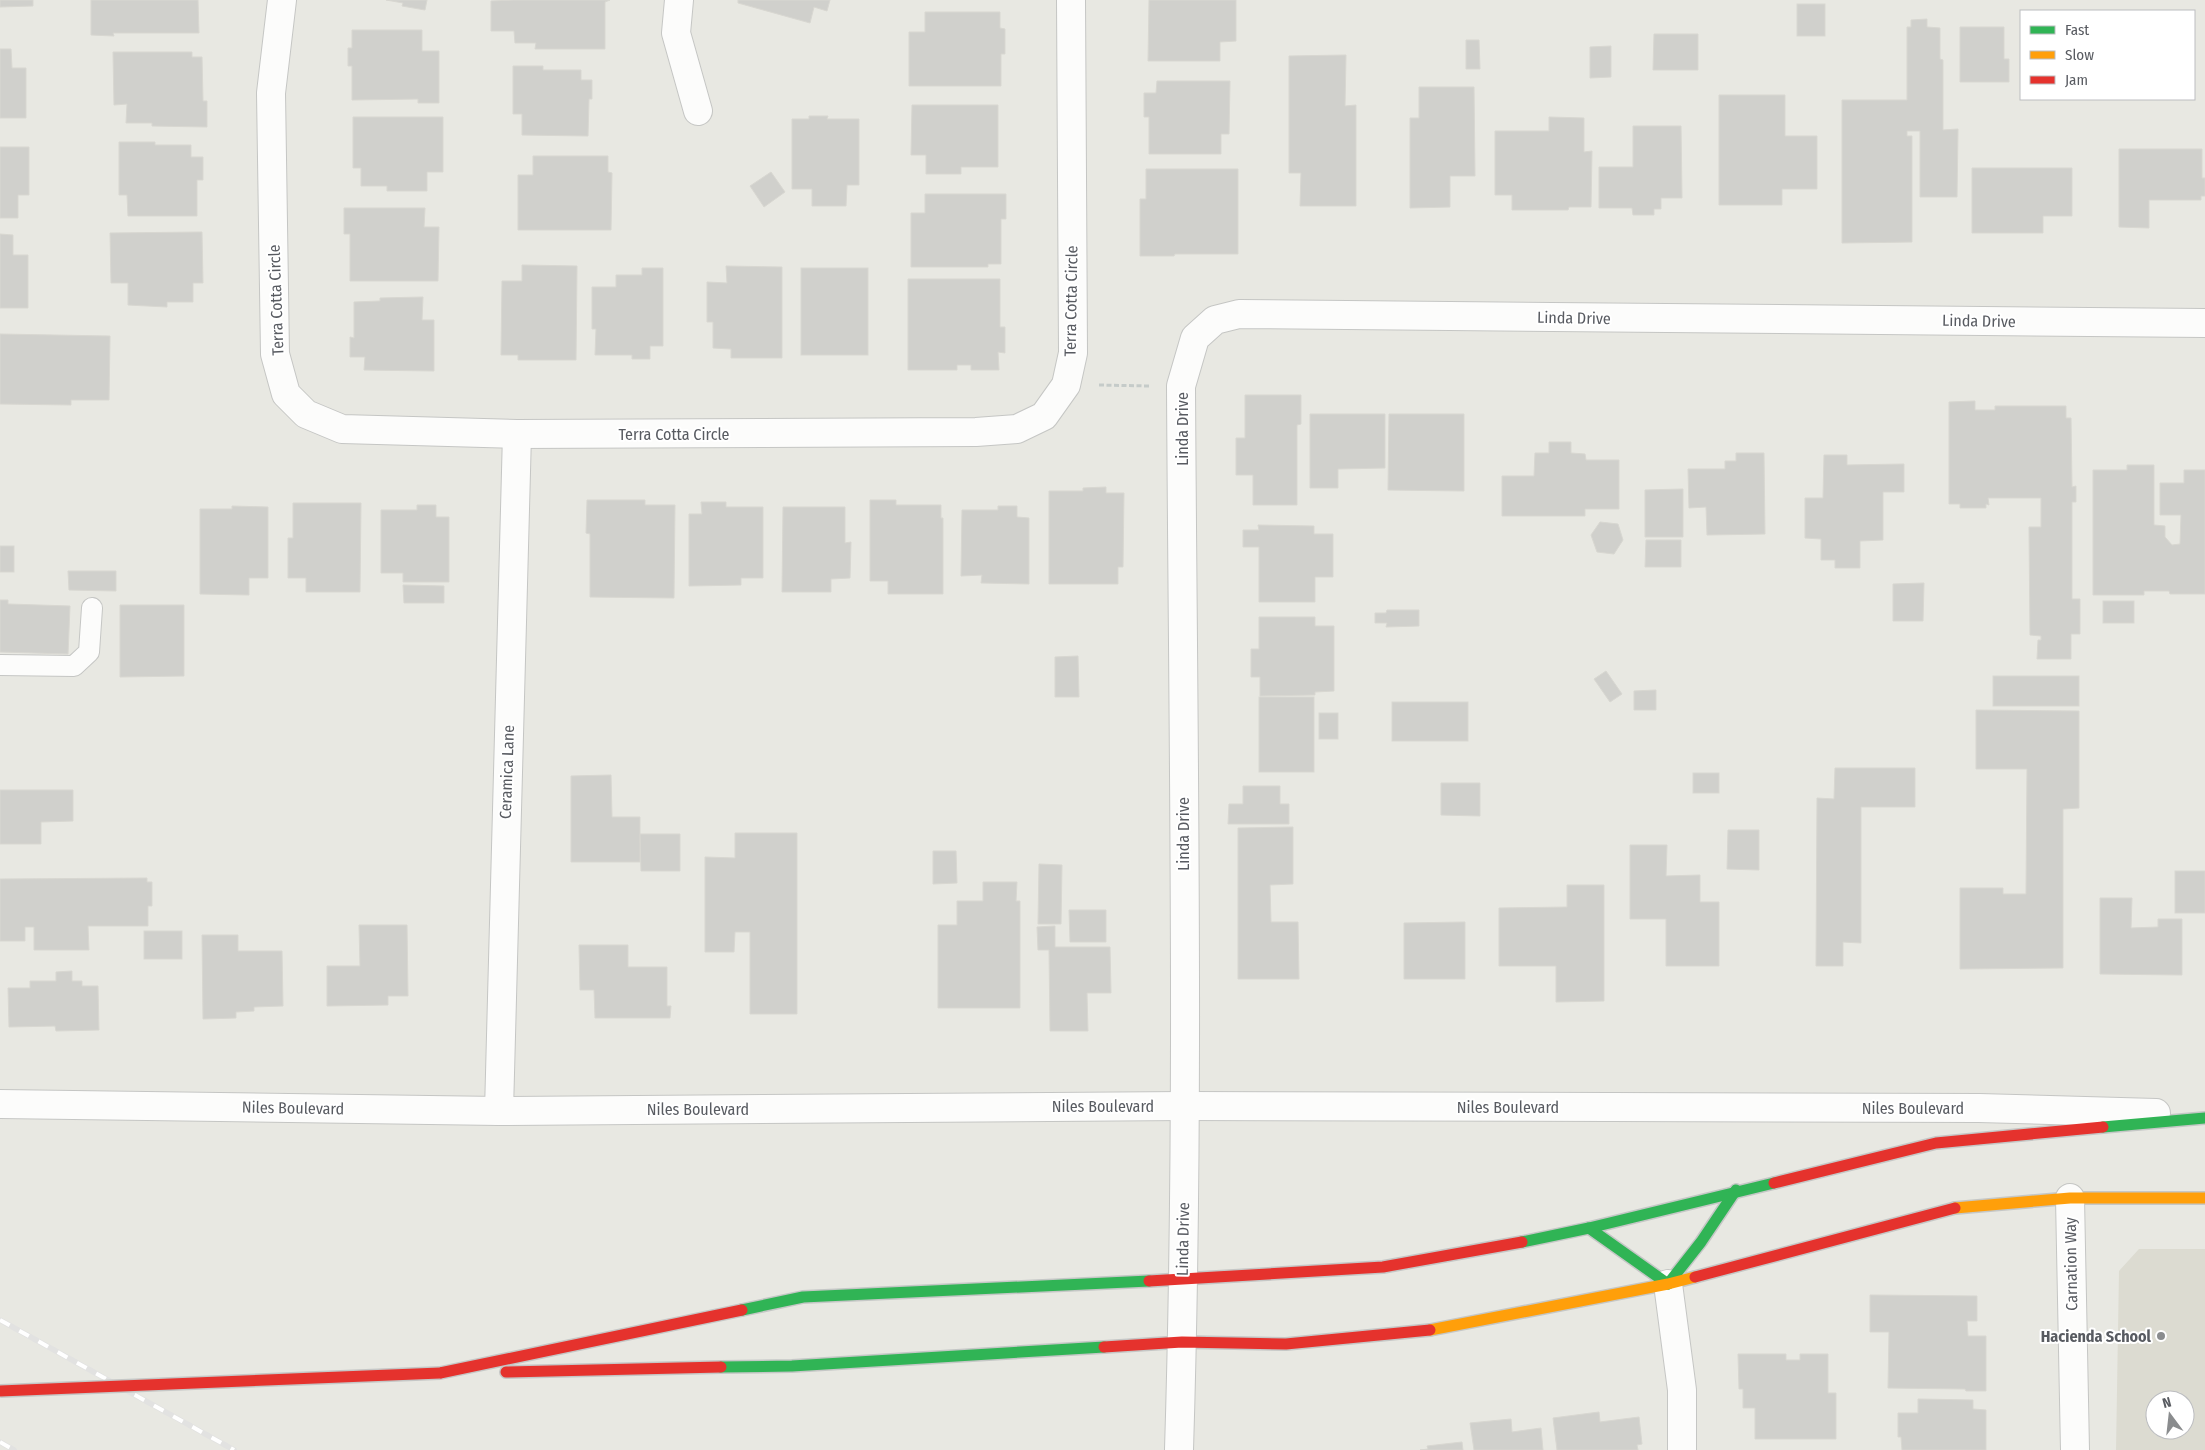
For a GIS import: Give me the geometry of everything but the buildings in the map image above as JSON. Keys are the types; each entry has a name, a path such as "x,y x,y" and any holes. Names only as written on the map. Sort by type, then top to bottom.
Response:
{"main road":[{"name":"Niles Boulevard","path":"440,1374 803,1297 1182,1279 1383,1267 1589,1228 1736,1190 1936,1143 2205,1116"},
{"path":"1589,1228 1668,1284 1701,1242 1736,1190"},
{"name":"Niles Boulevard","path":"0,1391 440,1374 792,1366 1182,1342 1286,1344 1443,1329 1668,1284 1958,1207 2070,1198 2205,1198"}],"street":[{"name":"Terra Cotta Circle","path":"282,0 271,93 275,354 286,394 306,414 342,429 517,434 966,432 1017,428 1044,416 1066,385 1073,353 1071,0"},
{"path":"679,0 676,33 698,110"},
{"name":"Linda Drive","path":"1178,1450 1182,1342 1184,1106 1181,386 1195,338 1215,320 1239,314 2205,323"},
{"name":"Ceramica Lane","path":"499,1110 517,434"},
{"name":"Niles Boulevard","path":"0,1104 499,1110 1184,1106 1979,1108 2205,1116"},
{"name":"Carnation Way","path":"2070,1198 2075,1450"},
{"path":"1668,1284 1682,1390 1682,1450"}],"lane":[{"path":"0,665 74,666 89,652 92,608"}],"path":[{"path":"1066,385 1181,386"}],"shaded area":[{"name":"Hacienda School","path":"2139,1249 2205,1249 2205,1450 2116,1450 2119,1271"}],"railway":[{"path":"0,1320 234,1450"},
{"path":"0,1442 14,1450"}],"traffic: fast":[{"path":"2103,1127 2205,1118"},
{"path":"1522,1242 1589,1228 1774,1183"},
{"path":"1668,1284 1701,1242 1736,1190"},
{"path":"1589,1228 1668,1284"},
{"path":"742,1310 803,1297 1149,1281"},
{"path":"721,1367 792,1366 1104,1347"}],"traffic: slow":[{"path":"1955,1208 2070,1198 2205,1198"},
{"path":"1430,1330 1668,1284 1695,1277"}],"traffic: jam":[{"path":"1774,1183 1936,1143 2103,1127"},
{"path":"1695,1277 1955,1208"},
{"path":"1149,1281 1383,1267 1522,1242"},
{"path":"440,1373 742,1310"},
{"path":"1104,1347 1182,1342 1286,1344 1430,1330"},
{"path":"506,1372 721,1367"},
{"path":"0,1391 440,1373"}],"place":[{"name":"Hacienda School","path":"2161,1336"}]}
